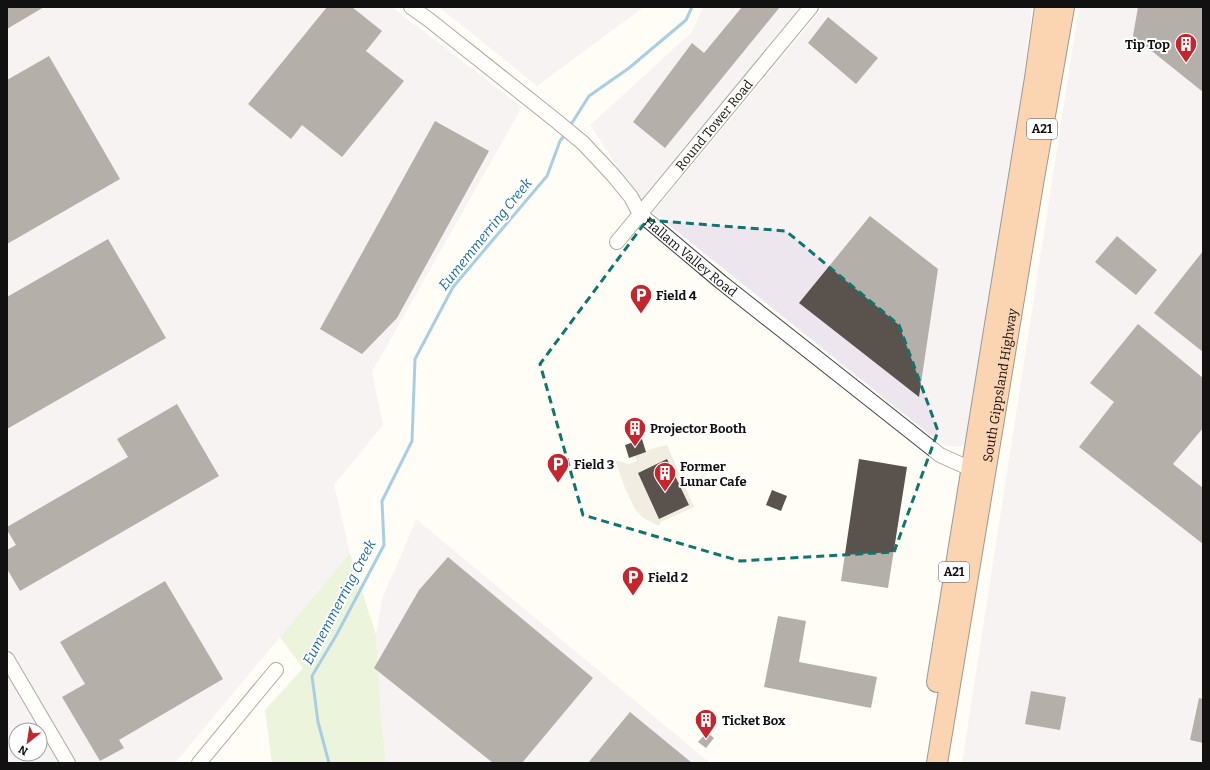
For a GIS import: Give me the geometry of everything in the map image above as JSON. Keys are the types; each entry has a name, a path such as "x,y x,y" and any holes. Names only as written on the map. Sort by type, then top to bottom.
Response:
{"highway":[{"name":"South Gippsland Highway","path":"924,763 938,716 981,466 1006,304 1056,7"},
{"name":"South Gippsland Highway","path":"937,763 938,716"}],"street":[{"name":"Hallam Valley Road","path":"411,7 554,118 583,143 631,197 640,214 720,282 940,455 981,466"},
{"name":"Round Tower Road","path":"617,242 811,7"},
{"path":"7,659 68,763"},
{"path":"199,763 276,670"}],"highlighted area":[{"path":"647,220 786,231 899,325 938,431 894,552 740,561 583,515 540,364"}],"shaded area":[{"path":"7,7 392,7 522,107 372,372 383,425 334,485 350,553 175,763 7,763"},
{"path":"439,7 644,7 537,86"},
{"path":"703,7 803,7 642,204 590,125 692,32"},
{"path":"824,7 1032,7 1022,93 968,440 961,447 945,446 934,438 653,212"},
{"path":"1079,7 1203,7 1203,763 962,763"},
{"path":"667,445 694,507 661,522 659,526 643,518 635,509 625,488 615,460 629,464 637,461 635,456 651,449","holes":["667,459 689,505 660,519 638,473"]},
{"path":"416,519 710,763 386,763 376,635 382,599"}],"green space":[{"path":"350,553 376,635 386,763 272,763 265,710 303,668 280,637"}],"building":[{"path":"7,7 44,7 7,29"},
{"path":"327,7 352,7 382,31 366,51 404,81 342,157 302,125 291,139 248,104"},
{"path":"742,7 780,7 665,148 633,122 692,43 704,53"},
{"name":"Tip Top","path":"1138,7 1203,7 1203,92 1133,36"},
{"path":"828,17 878,58 856,84 808,43"},
{"path":"49,56 120,179 7,244 7,80"},
{"path":"435,121 489,151 397,318 362,354 320,329"},
{"path":"870,216 938,269 919,397 799,303"},
{"path":"1117,236 1157,270 1136,295 1095,262"},
{"path":"108,239 166,338 7,429 7,297"},
{"path":"1203,251 1203,352 1154,313"},
{"path":"1138,324 1203,378 1203,428 1173,464 1203,488 1203,544 1079,447 1114,402 1090,383"},
{"path":"177,404 219,476 20,591 7,569 7,550 16,545 7,530 7,527 128,457 117,439"},
{"name":"Projector Booth","path":"642,439 646,452 629,458 625,445"},
{"name":"Former Lunar Cafe","path":"667,459 689,505 659,519 638,473"},
{"path":"859,459 907,467 888,588 841,581"},
{"path":"772,490 787,496 781,511 766,505"},
{"path":"448,557 593,678 522,763 493,763 374,668 419,590"},
{"path":"165,581 223,679 119,740 124,748 100,761 62,697 85,684 60,642"},
{"path":"778,616 806,621 799,662 877,677 871,708 764,687"},
{"path":"1031,691 1066,697 1060,730 1025,724"},
{"path":"1199,698 1203,699 1203,743 1190,740"},
{"path":"630,712 692,763 588,763"},
{"path":"707,732 714,738 706,748 698,742"}],"waterway":[{"name":"Eumemmerring Creek","path":"570,126 589,96 629,68 686,20 692,7"},
{"name":"Eumemmerring Creek","path":"329,763 318,722 312,676 337,634 384,545 382,501 412,441 415,359 453,287 547,176 560,141 566,133"}],"place":[{"name":"Tip Top","path":"1186,64"},
{"name":"Field 4","path":"641,314"},
{"name":"Projector Booth","path":"635,448"},
{"name":"Field 3","path":"558,484"},
{"name":"Former Lunar Cafe","path":"665,492"},
{"name":"Field 2","path":"633,596"},
{"name":"Ticket Box","path":"706,740"}]}
